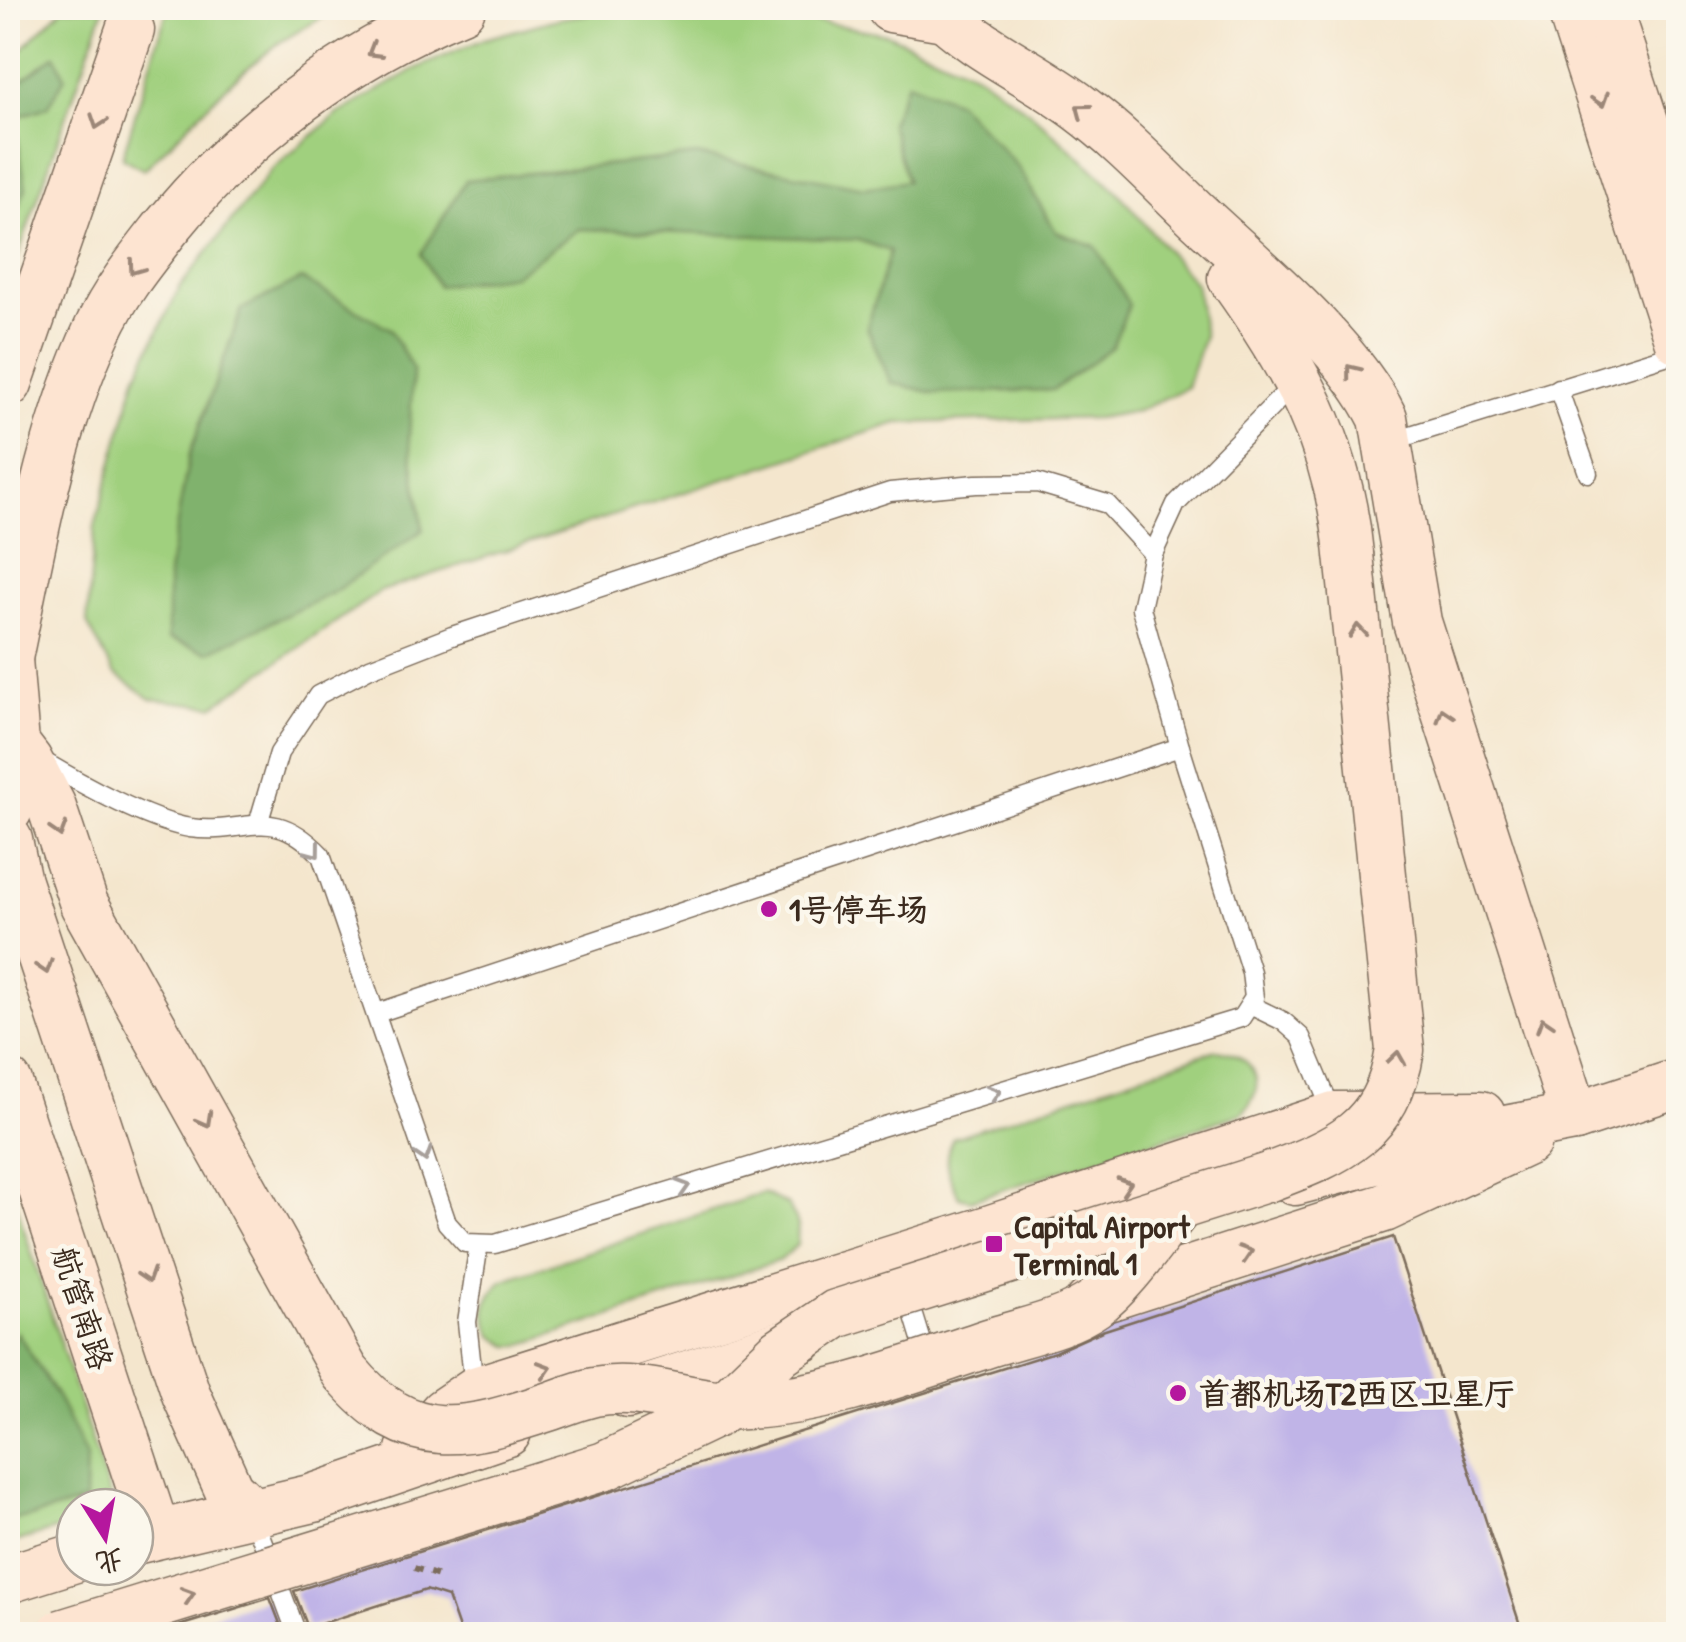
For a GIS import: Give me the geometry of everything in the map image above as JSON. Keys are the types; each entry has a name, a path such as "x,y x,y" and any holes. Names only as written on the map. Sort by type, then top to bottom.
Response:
{"street":[{"path":"8,810 15,744 8,658 44,492 90,345 122,285 194,194 257,134 368,54 425,22 460,8"},
{"path":"892,8 955,18 1076,105 1260,274 1340,356 1371,395 1382,418 1417,622 1574,1117"},
{"path":"1571,8 1678,338"},
{"path":"1607,8 1678,226"},
{"path":"8,382 130,30"},
{"path":"15,744 51,805 84,904 346,1372 364,1393 396,1418 443,1430 468,1430 498,1423 1269,1177 1338,1149 1379,1110 1397,1070 1400,1050 1343,500 1314,410 1268,328 1155,175"},
{"path":"8,840 17,882 186,1394 228,1490 252,1512"},
{"name":"航管南路","path":"8,1082 131,1487"},
{"path":"155,1534 314,1498 1329,1170 1451,1140 1574,1117 1678,1082"},
{"path":"380,1476 401,1462 444,1412 474,1391 1334,1116 1574,1117"},
{"path":"380,1476 504,1487 1384,1208 1574,1117"},
{"path":"62,1634 605,1466 1089,1307 1105,1294 1179,1206"},
{"path":"605,1466 702,1422 726,1405 780,1352 836,1314"},
{"path":"594,1392 645,1390 726,1405 837,1392"},
{"path":"8,1579 55,1564"}],"lane":[{"path":"1386,442 1678,352"},
{"path":"15,744 62,773 147,814 191,828 258,824 284,827 303,836 320,856 447,1223 465,1243 495,1244 1240,1018 1254,998 1251,972 1180,747 1142,608 1153,554 1176,504 1298,380"},
{"path":"1558,388 1588,473"},
{"path":"258,824 280,753 318,696 335,686 452,636 890,492 1036,482 1107,504 1153,554"},
{"path":"377,1012 1180,747"},
{"path":"1250,1005 1301,1037 1334,1116"},
{"path":"474,1391 468,1322 479,1244"},
{"path":"899,1258 926,1355"},
{"path":"252,1512 297,1634"}],"green space":[{"path":"63,8 104,8 8,284 8,63"},
{"path":"168,8 338,8 280,42 233,80 144,170 122,158"},
{"path":"623,8 743,8 887,34 979,75 1032,114 1117,191 1196,285 1204,336 1187,387 1138,411 1097,418 897,423 381,591 213,706 151,699 114,673 87,623 95,526 136,377 180,287 272,169 338,114 415,69 484,39 557,19"},
{"path":"55,55 65,77 48,107 14,118 26,188 8,229 8,91"},
{"path":"907,82 956,101 1018,167 1056,232 1095,246 1129,305 1112,347 1053,390 934,393 891,383 867,328 890,251 858,240 579,229 514,275 438,286 421,254 466,180 697,155 864,188 907,181 890,123"},
{"path":"302,279 390,329 413,370 409,438 423,530 331,594 208,652 168,639 168,574 189,456 242,309"},
{"path":"1216,1050 1240,1058 1254,1073 1255,1092 1241,1114 970,1200 959,1197 947,1168 953,1138"},
{"path":"8,1180 107,1487 55,1487 55,1530 8,1544"},
{"path":"763,1193 788,1205 798,1225 797,1245 781,1260 518,1346 509,1346 493,1336 486,1307 501,1281"},
{"path":"17,1332 58,1398 86,1457 85,1487 55,1487 55,1510 8,1520 8,1358"}],"building":[{"name":"首都机场T2西区卫星厅","path":"1393,1237 1523,1634 461,1634 448,1597 426,1590 308,1628 294,1591 1055,1352 1102,1331"},
{"path":"270,1598 284,1634 153,1634"}],"place":[{"name":"1号停车场","path":"769,909"},
{"name":"Capital Airport Terminal 1","path":"994,1244"},
{"name":"首都机场T2西区卫星厅","path":"1178,1393"}]}
